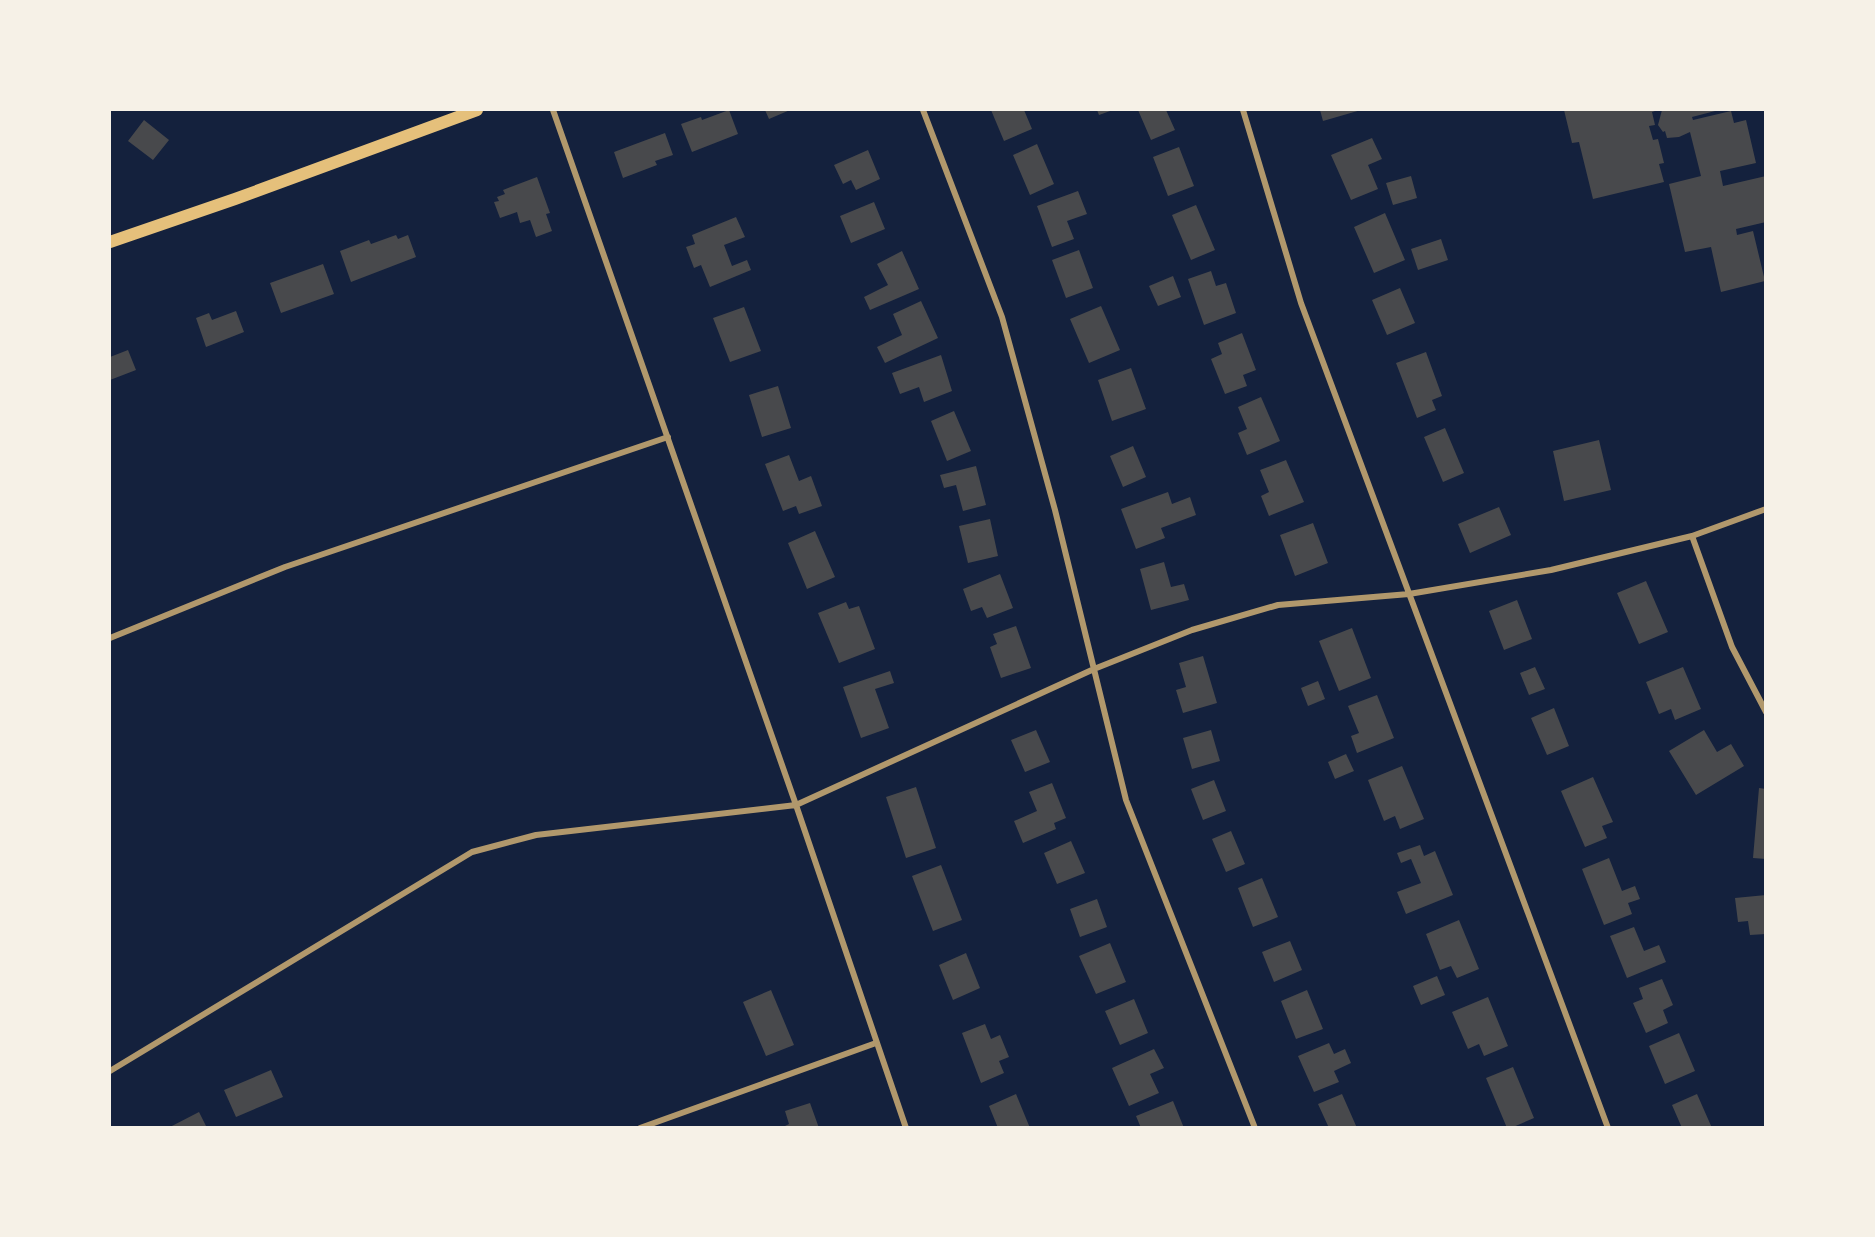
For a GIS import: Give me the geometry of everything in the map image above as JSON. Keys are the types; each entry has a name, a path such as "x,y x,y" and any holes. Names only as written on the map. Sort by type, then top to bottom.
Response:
{"main road":[{"path":"110,242 235,199 477,110"}],"street":[{"path":"553,110 796,805 906,1128"},
{"path":"923,110 1002,317 1055,510 1126,800 1255,1128"},
{"path":"1243,110 1300,303 1608,1128"},
{"path":"110,638 285,567 668,436"},
{"path":"110,1071 472,852 536,835 796,805 1094,669 1192,630 1278,605 1409,594 1551,570 1692,536 1766,509"},
{"path":"1692,536 1732,647 1766,712"},
{"path":"640,1128 876,1043"}],"building":[{"path":"729,110 738,134 692,152 681,124 701,117 702,120"},
{"path":"765,110 790,110 769,119"},
{"path":"991,110 1024,110 1032,129 1004,141"},
{"path":"1097,110 1113,110 1099,115"},
{"path":"1138,110 1166,110 1175,130 1151,140"},
{"path":"1320,110 1361,110 1323,121"},
{"path":"1564,110 1658,110 1652,112 1655,125 1649,126 1653,140 1658,139 1664,163 1659,164 1664,182 1593,199 1579,142 1572,143"},
{"path":"1662,110 1719,110 1692,117 1693,120 1731,111 1734,123 1746,120 1756,163 1720,171 1723,186 1766,176 1766,222 1736,229 1737,235 1753,231 1765,281 1721,292 1711,247 1685,252 1669,184 1701,176 1690,132 1679,137 1667,138 1665,131 1663,132 1658,125"},
{"path":"144,120 169,140 153,160 128,141"},
{"path":"665,133 673,155 655,161 657,165 623,178 614,152"},
{"path":"1372,138 1382,159 1368,165 1378,189 1351,200 1331,155"},
{"path":"1037,144 1054,184 1030,195 1013,155"},
{"path":"1179,147 1194,186 1168,196 1153,157"},
{"path":"868,150 880,179 856,190 851,180 843,184 834,165"},
{"path":"1411,176 1417,198 1393,205 1386,183"},
{"path":"537,177 550,213 546,214 552,231 536,237 530,220 520,223 517,212 500,218 494,202 499,201 497,197 505,194 503,190"},
{"path":"1078,191 1087,214 1067,221 1074,239 1052,247 1037,206"},
{"path":"874,202 885,229 851,243 840,216"},
{"path":"1196,205 1215,250 1191,260 1172,215"},
{"path":"1385,213 1405,260 1374,273 1354,227"},
{"path":"736,217 745,237 724,245 732,266 747,260 751,270 710,287 701,265 694,268 686,247 695,244 692,235"},
{"path":"396,235 398,239 408,235 416,257 351,282 340,251 369,240 371,244"},
{"path":"1441,239 1448,260 1418,270 1411,249"},
{"path":"1079,250 1093,288 1066,298 1052,260"},
{"path":"902,251 919,289 870,310 864,297 888,285 877,264"},
{"path":"323,264 334,294 281,313 270,283"},
{"path":"1211,271 1216,286 1226,283 1236,313 1204,325 1188,279"},
{"path":"1173,276 1181,297 1158,306 1149,286"},
{"path":"1400,288 1415,323 1387,335 1372,300"},
{"path":"921,301 938,338 885,363 877,347 902,335 893,314"},
{"path":"1101,306 1120,350 1089,363 1070,319"},
{"path":"744,307 761,351 730,362 713,318"},
{"path":"236,311 244,332 206,347 196,318 209,313 212,320"},
{"path":"1242,333 1256,370 1243,375 1247,386 1225,394 1211,359 1222,354 1218,343"},
{"path":"128,350 136,370 110,380 110,357"},
{"path":"1426,352 1442,396 1432,400 1436,410 1417,418 1396,363"},
{"path":"941,355 952,391 924,402 919,387 900,394 892,373"},
{"path":"1131,368 1146,409 1112,421 1098,380"},
{"path":"778,386 791,428 762,437 749,395"},
{"path":"1261,397 1280,441 1247,455 1238,433 1247,429 1238,407"},
{"path":"954,411 971,451 947,461 931,421"},
{"path":"1445,428 1464,473 1443,482 1424,437"},
{"path":"1599,440 1611,490 1564,501 1553,451"},
{"path":"1133,446 1146,477 1123,487 1110,456"},
{"path":"789,455 799,481 811,476 822,506 799,514 796,506 783,511 765,464"},
{"path":"1286,460 1304,502 1269,516 1261,496 1269,492 1260,470"},
{"path":"976,466 986,505 963,511 956,485 944,488 940,475"},
{"path":"1168,492 1172,504 1190,497 1196,515 1161,528 1165,538 1136,549 1121,509"},
{"path":"1499,507 1511,535 1470,553 1458,524"},
{"path":"990,519 998,556 968,563 959,526"},
{"path":"1313,523 1328,563 1295,576 1280,535"},
{"path":"815,531 835,577 807,589 788,543"},
{"path":"1164,562 1171,587 1184,584 1189,600 1151,610 1140,569"},
{"path":"1000,574 1013,608 987,618 982,607 971,611 963,589"},
{"path":"1646,581 1668,632 1639,644 1617,593"},
{"path":"1517,600 1532,639 1504,650 1489,611"},
{"path":"846,602 849,609 859,606 875,649 839,663 818,613"},
{"path":"1016,626 1031,668 1001,678 990,647 997,644 993,634"},
{"path":"1352,628 1371,678 1339,691 1319,641"},
{"path":"1203,656 1217,703 1183,713 1176,690 1186,687 1179,663"},
{"path":"1535,667 1545,689 1529,695 1520,673"},
{"path":"1683,667 1701,709 1675,720 1671,709 1659,714 1646,682"},
{"path":"890,671 894,683 875,689 889,728 861,738 843,687"},
{"path":"1318,681 1325,699 1308,706 1301,688"},
{"path":"1377,695 1394,738 1357,753 1351,736 1359,733 1348,706"},
{"path":"1554,708 1569,746 1547,755 1531,718"},
{"path":"1036,730 1050,762 1025,772 1011,740"},
{"path":"1211,730 1220,761 1192,769 1183,738"},
{"path":"1704,730 1717,752 1731,744 1744,766 1696,795 1669,751"},
{"path":"1346,754 1354,771 1335,779 1328,762"},
{"path":"1402,766 1424,819 1400,829 1395,816 1384,821 1368,780"},
{"path":"1593,777 1613,822 1602,826 1607,838 1585,847 1561,791"},
{"path":"1214,780 1226,811 1203,820 1191,789"},
{"path":"1052,783 1066,818 1054,823 1056,829 1023,843 1014,821 1037,811 1029,792"},
{"path":"916,787 936,848 906,858 886,797"},
{"path":"1759,788 1766,789 1766,859 1753,858"},
{"path":"1231,831 1245,864 1226,872 1212,839"},
{"path":"1071,841 1085,873 1057,884 1044,853"},
{"path":"1420,845 1424,856 1435,851 1453,895 1406,914 1397,892 1421,883 1411,859 1401,863 1397,853"},
{"path":"1609,858 1622,891 1635,886 1640,899 1628,903 1632,914 1604,925 1582,869"},
{"path":"941,865 962,920 933,931 912,876"},
{"path":"1262,878 1278,917 1253,927 1238,888"},
{"path":"1766,895 1766,934 1750,935 1748,921 1738,922 1735,898"},
{"path":"1097,899 1107,927 1080,937 1070,909"},
{"path":"1459,920 1479,969 1457,978 1451,966 1440,970 1426,934"},
{"path":"1634,927 1644,951 1659,945 1666,962 1627,978 1610,936"},
{"path":"1290,941 1302,970 1274,982 1262,952"},
{"path":"1110,943 1126,982 1096,994 1079,956"},
{"path":"966,953 980,988 953,1000 939,965"},
{"path":"1437,976 1445,995 1421,1005 1413,986"},
{"path":"1662,979 1673,1005 1663,1010 1668,1023 1646,1033 1633,1003 1643,999 1639,988"},
{"path":"771,990 794,1045 766,1056 743,1002"},
{"path":"1307,990 1323,1029 1296,1039 1281,1001"},
{"path":"1488,997 1508,1046 1484,1056 1479,1044 1468,1049 1452,1012"},
{"path":"1134,999 1148,1033 1120,1045 1105,1011"},
{"path":"985,1024 991,1039 1000,1035 1009,1057 999,1061 1004,1073 981,1083 962,1033"},
{"path":"1679,1033 1695,1071 1665,1084 1649,1046"},
{"path":"1329,1043 1334,1054 1345,1049 1351,1063 1334,1071 1339,1082 1314,1092 1298,1056"},
{"path":"1154,1049 1164,1068 1150,1074 1159,1093 1129,1106 1112,1068"},
{"path":"1513,1067 1534,1118 1507,1128 1486,1078"},
{"path":"271,1070 283,1097 236,1117 224,1090"},
{"path":"1016,1094 1030,1128 998,1128 989,1106"},
{"path":"1342,1094 1357,1128 1329,1128 1318,1104"},
{"path":"1697,1094 1712,1128 1682,1128 1672,1105"},
{"path":"1173,1101 1184,1128 1141,1128 1136,1116"},
{"path":"810,1103 819,1128 781,1128 789,1124 785,1111"},
{"path":"199,1112 207,1128 168,1128"}]}
